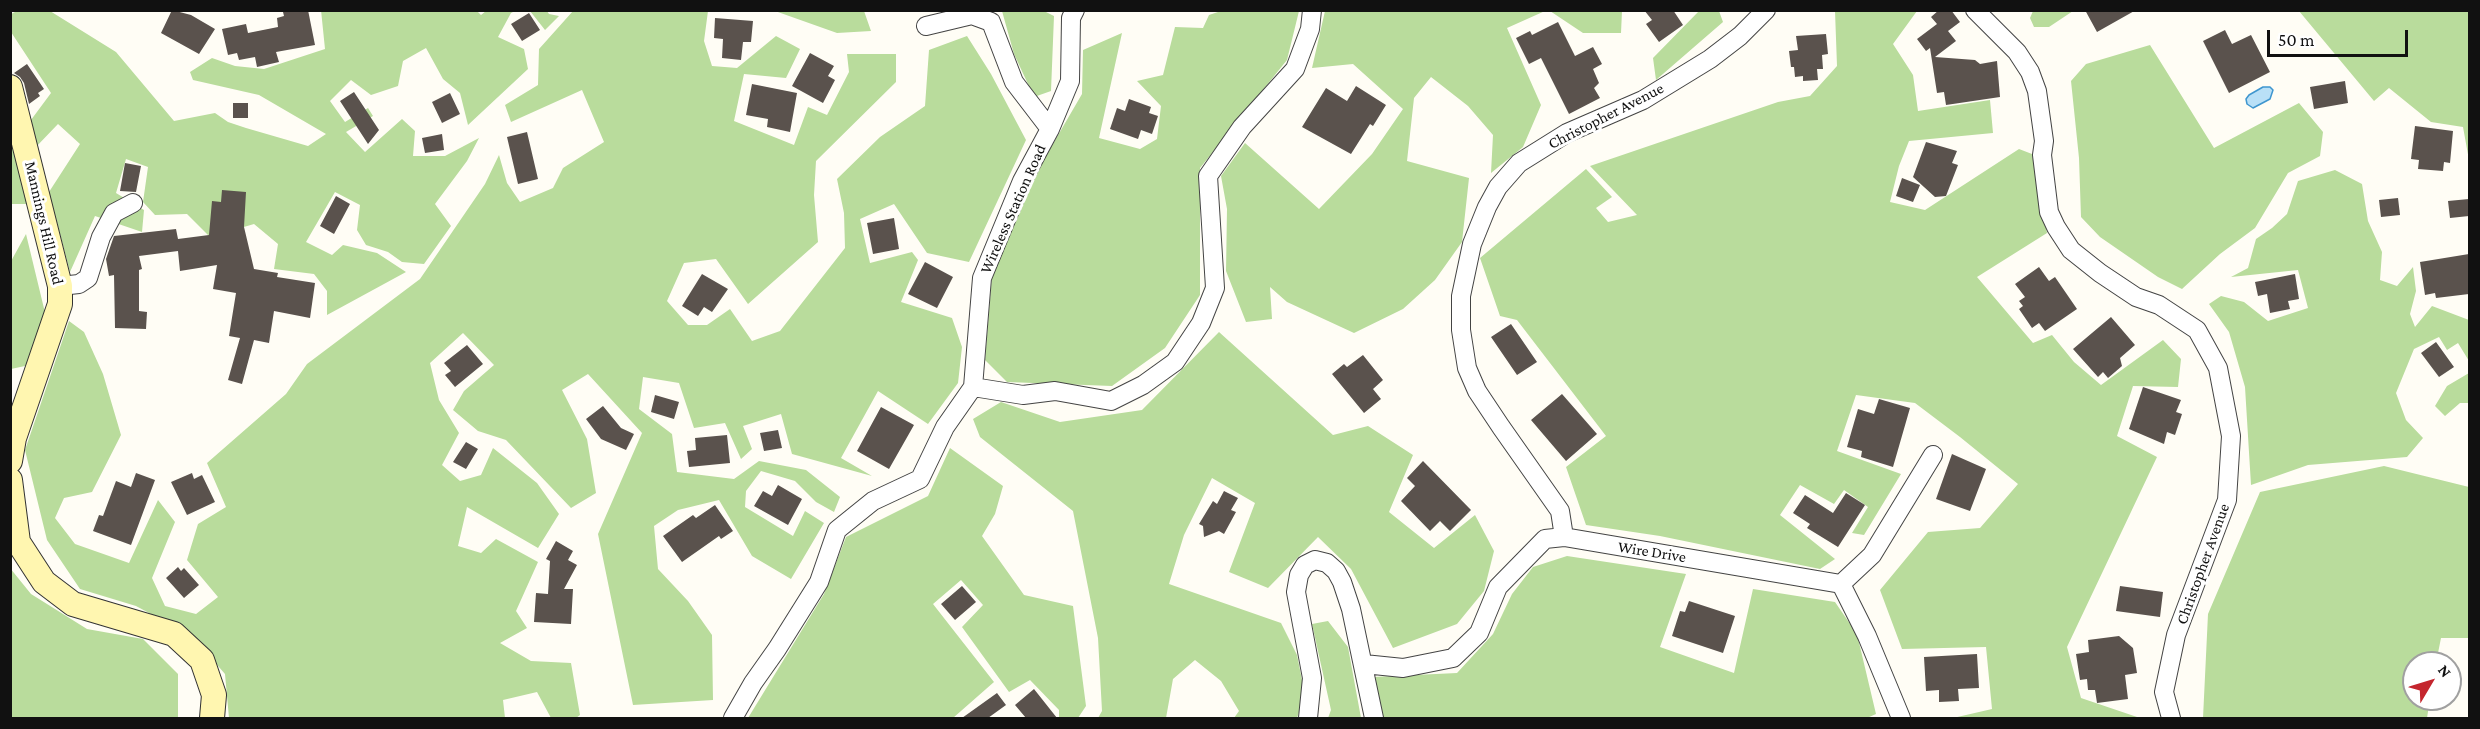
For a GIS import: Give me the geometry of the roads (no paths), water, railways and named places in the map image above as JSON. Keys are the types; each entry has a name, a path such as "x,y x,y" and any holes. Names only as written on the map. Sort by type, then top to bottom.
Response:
{"main road":[{"name":"Mannings Hill Road","path":"10,87 60,286 60,304 14,438 10,461"},
{"path":"10,480 18,542 44,582 73,604 174,634 202,660 214,695 212,718"}],"street":[{"name":"Wireless Station Road","path":"973,387 982,278 1022,181 1050,129 1070,81 1071,18 1075,10"},
{"path":"733,718 753,683 819,582 837,530 873,501 920,479 945,427 973,387 1023,395 1054,391 1111,401 1143,385 1175,362 1201,323 1215,288 1208,176 1242,127 1295,69 1310,29 1312,10"},
{"name":"Christopher Avenue","path":"1564,537 1560,511 1477,391 1467,368 1461,330 1461,296 1472,244 1498,187 1518,163 1567,133 1643,100 1691,71 1740,36 1766,10"},
{"name":"Christopher Avenue","path":"1975,10 2017,52 2030,72 2037,91 2044,141 2042,155 2049,212 2070,250 2136,297 2159,305 2197,330 2218,368 2231,436 2227,500 2176,635 2164,692 2171,718"},
{"path":"926,26 972,15 991,22 1014,82 1050,129"},
{"path":"60,286 80,284 88,278 101,237 114,213 133,203"},
{"path":"1901,718 1867,636 1841,584 1872,555 1933,455"},
{"name":"Wire Drive","path":"1364,664 1403,668 1453,658 1479,633 1498,587 1545,539 1564,537 1841,584"},
{"path":"1308,718 1312,678 1296,592 1299,575 1305,565 1315,560 1327,563 1336,571 1352,609 1374,718"}],"water":[{"path":"2263,87 2270,87 2273,90 2270,99 2253,108 2247,104 2246,99 2249,95"}]}
